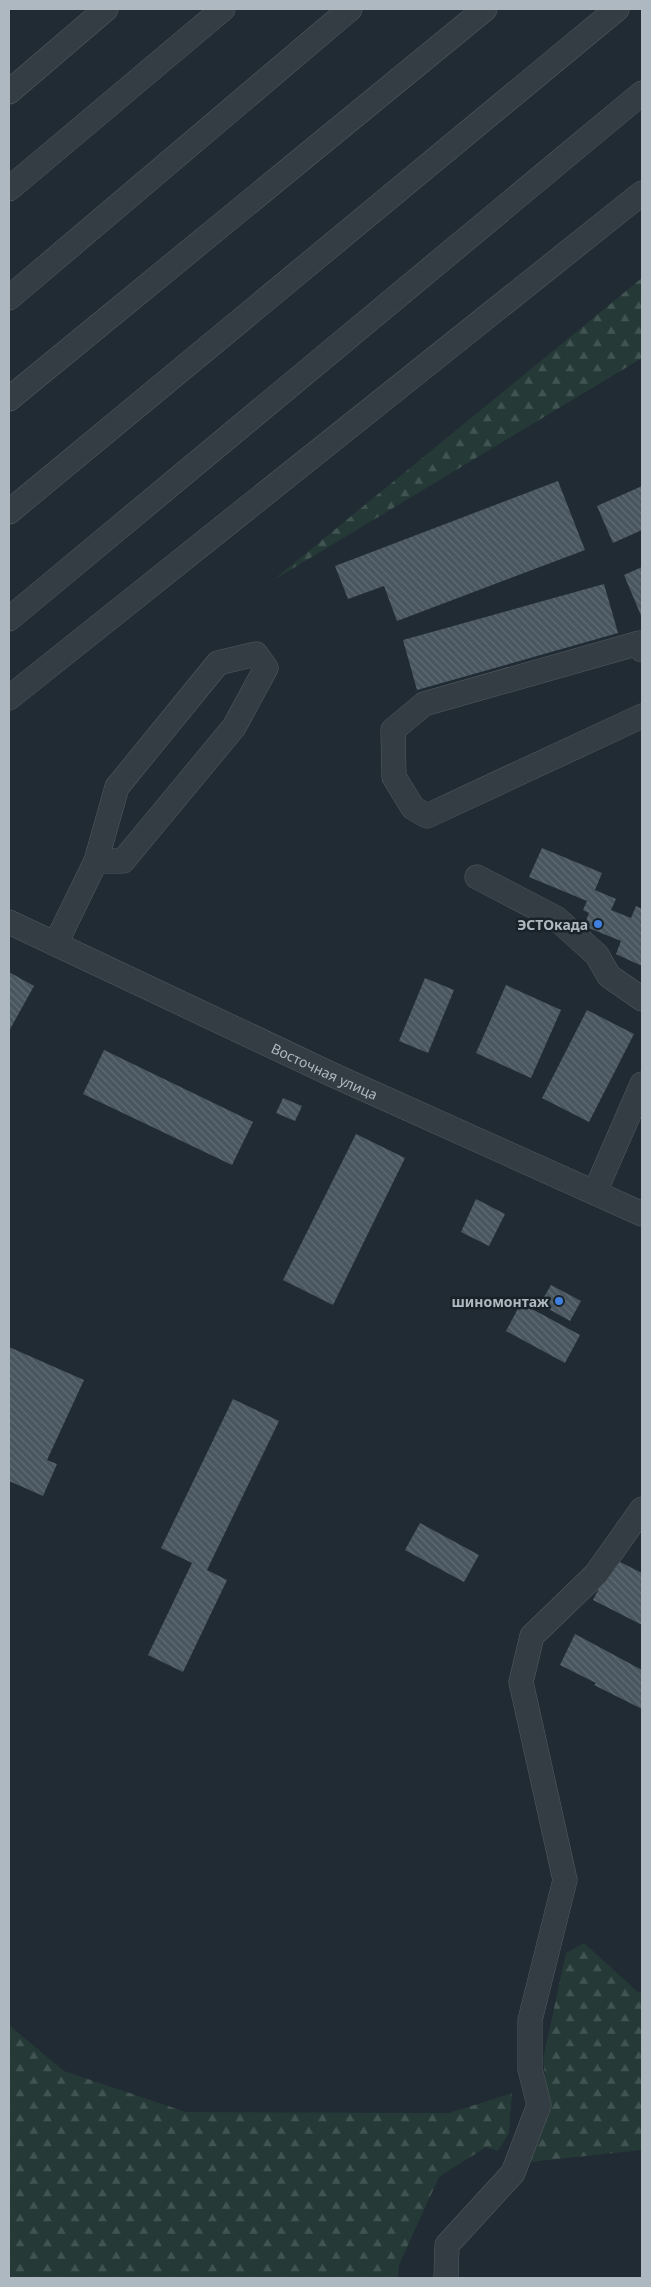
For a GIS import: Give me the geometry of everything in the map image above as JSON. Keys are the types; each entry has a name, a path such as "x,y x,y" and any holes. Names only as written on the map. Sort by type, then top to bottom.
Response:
{"street":[{"path":"9,92 106,9"},
{"path":"9,189 223,9"},
{"path":"9,298 350,9"},
{"path":"9,399 485,9"},
{"path":"9,512 617,9"},
{"path":"9,619 642,93"},
{"path":"9,698 642,193"},
{"path":"641,645 424,704 393,730 394,777 413,808 427,816 642,716"},
{"path":"56,943 96,862 117,787 218,663 256,654 266,668 234,728 122,861 96,862"},
{"path":"476,877 556,918 596,955 609,976 642,999"},
{"name":"Восточная улица","path":"9,922 334,1075 642,1214"},
{"path":"595,1192 642,1084"},
{"path":"446,2278 447,2245 514,2173 539,2105 530,2070 530,2020 566,1880 522,1682 532,1636 596,1574 642,1508"}],"green space":[{"path":"642,278 642,358 272,581"},
{"path":"584,1943 638,1992 642,1992 642,2150 529,2162 548,2099 543,2059 566,1953"},
{"path":"9,2025 64,2071 186,2112 449,2113 512,2093 509,2133 498,2151 486,2147 439,2177 399,2265 398,2278 9,2278"}],"building":[{"path":"558,481 585,550 397,621 384,586 348,599 335,566"},
{"path":"642,486 642,530 613,543 597,506"},
{"path":"642,567 642,618 624,575"},
{"path":"604,584 618,633 417,690 403,640"},
{"path":"542,848 602,873 595,890 616,899 611,910 631,918 636,906 642,909 642,966 616,954 621,941 584,926 589,913 583,910 587,901 529,877"},
{"path":"9,972 34,986 9,1031"},
{"path":"425,978 454,990 428,1053 399,1041"},
{"path":"506,985 561,1010 531,1078 476,1053"},
{"path":"587,1010 634,1034 589,1122 542,1098"},
{"path":"104,1050 253,1122 232,1165 83,1094"},
{"path":"283,1098 302,1106 295,1121 276,1113"},
{"path":"356,1134 405,1158 333,1305 283,1280"},
{"path":"476,1199 505,1214 489,1246 461,1232"},
{"path":"551,1285 581,1301 570,1321 540,1304"},
{"path":"521,1303 580,1335 565,1363 506,1331"},
{"path":"9,1347 84,1380 47,1460 57,1464 43,1496 9,1481"},
{"path":"233,1399 279,1421 207,1570 227,1580 183,1672 148,1655 192,1563 161,1548"},
{"path":"420,1523 479,1555 464,1582 405,1550"},
{"path":"614,1559 642,1573 642,1625 593,1600"},
{"path":"575,1634 642,1670 642,1709 594,1685 596,1683 560,1665"}],"place":[{"name":"ЭСТОкада","path":"598,924"},
{"name":"шиномонтаж","path":"559,1301"}]}
